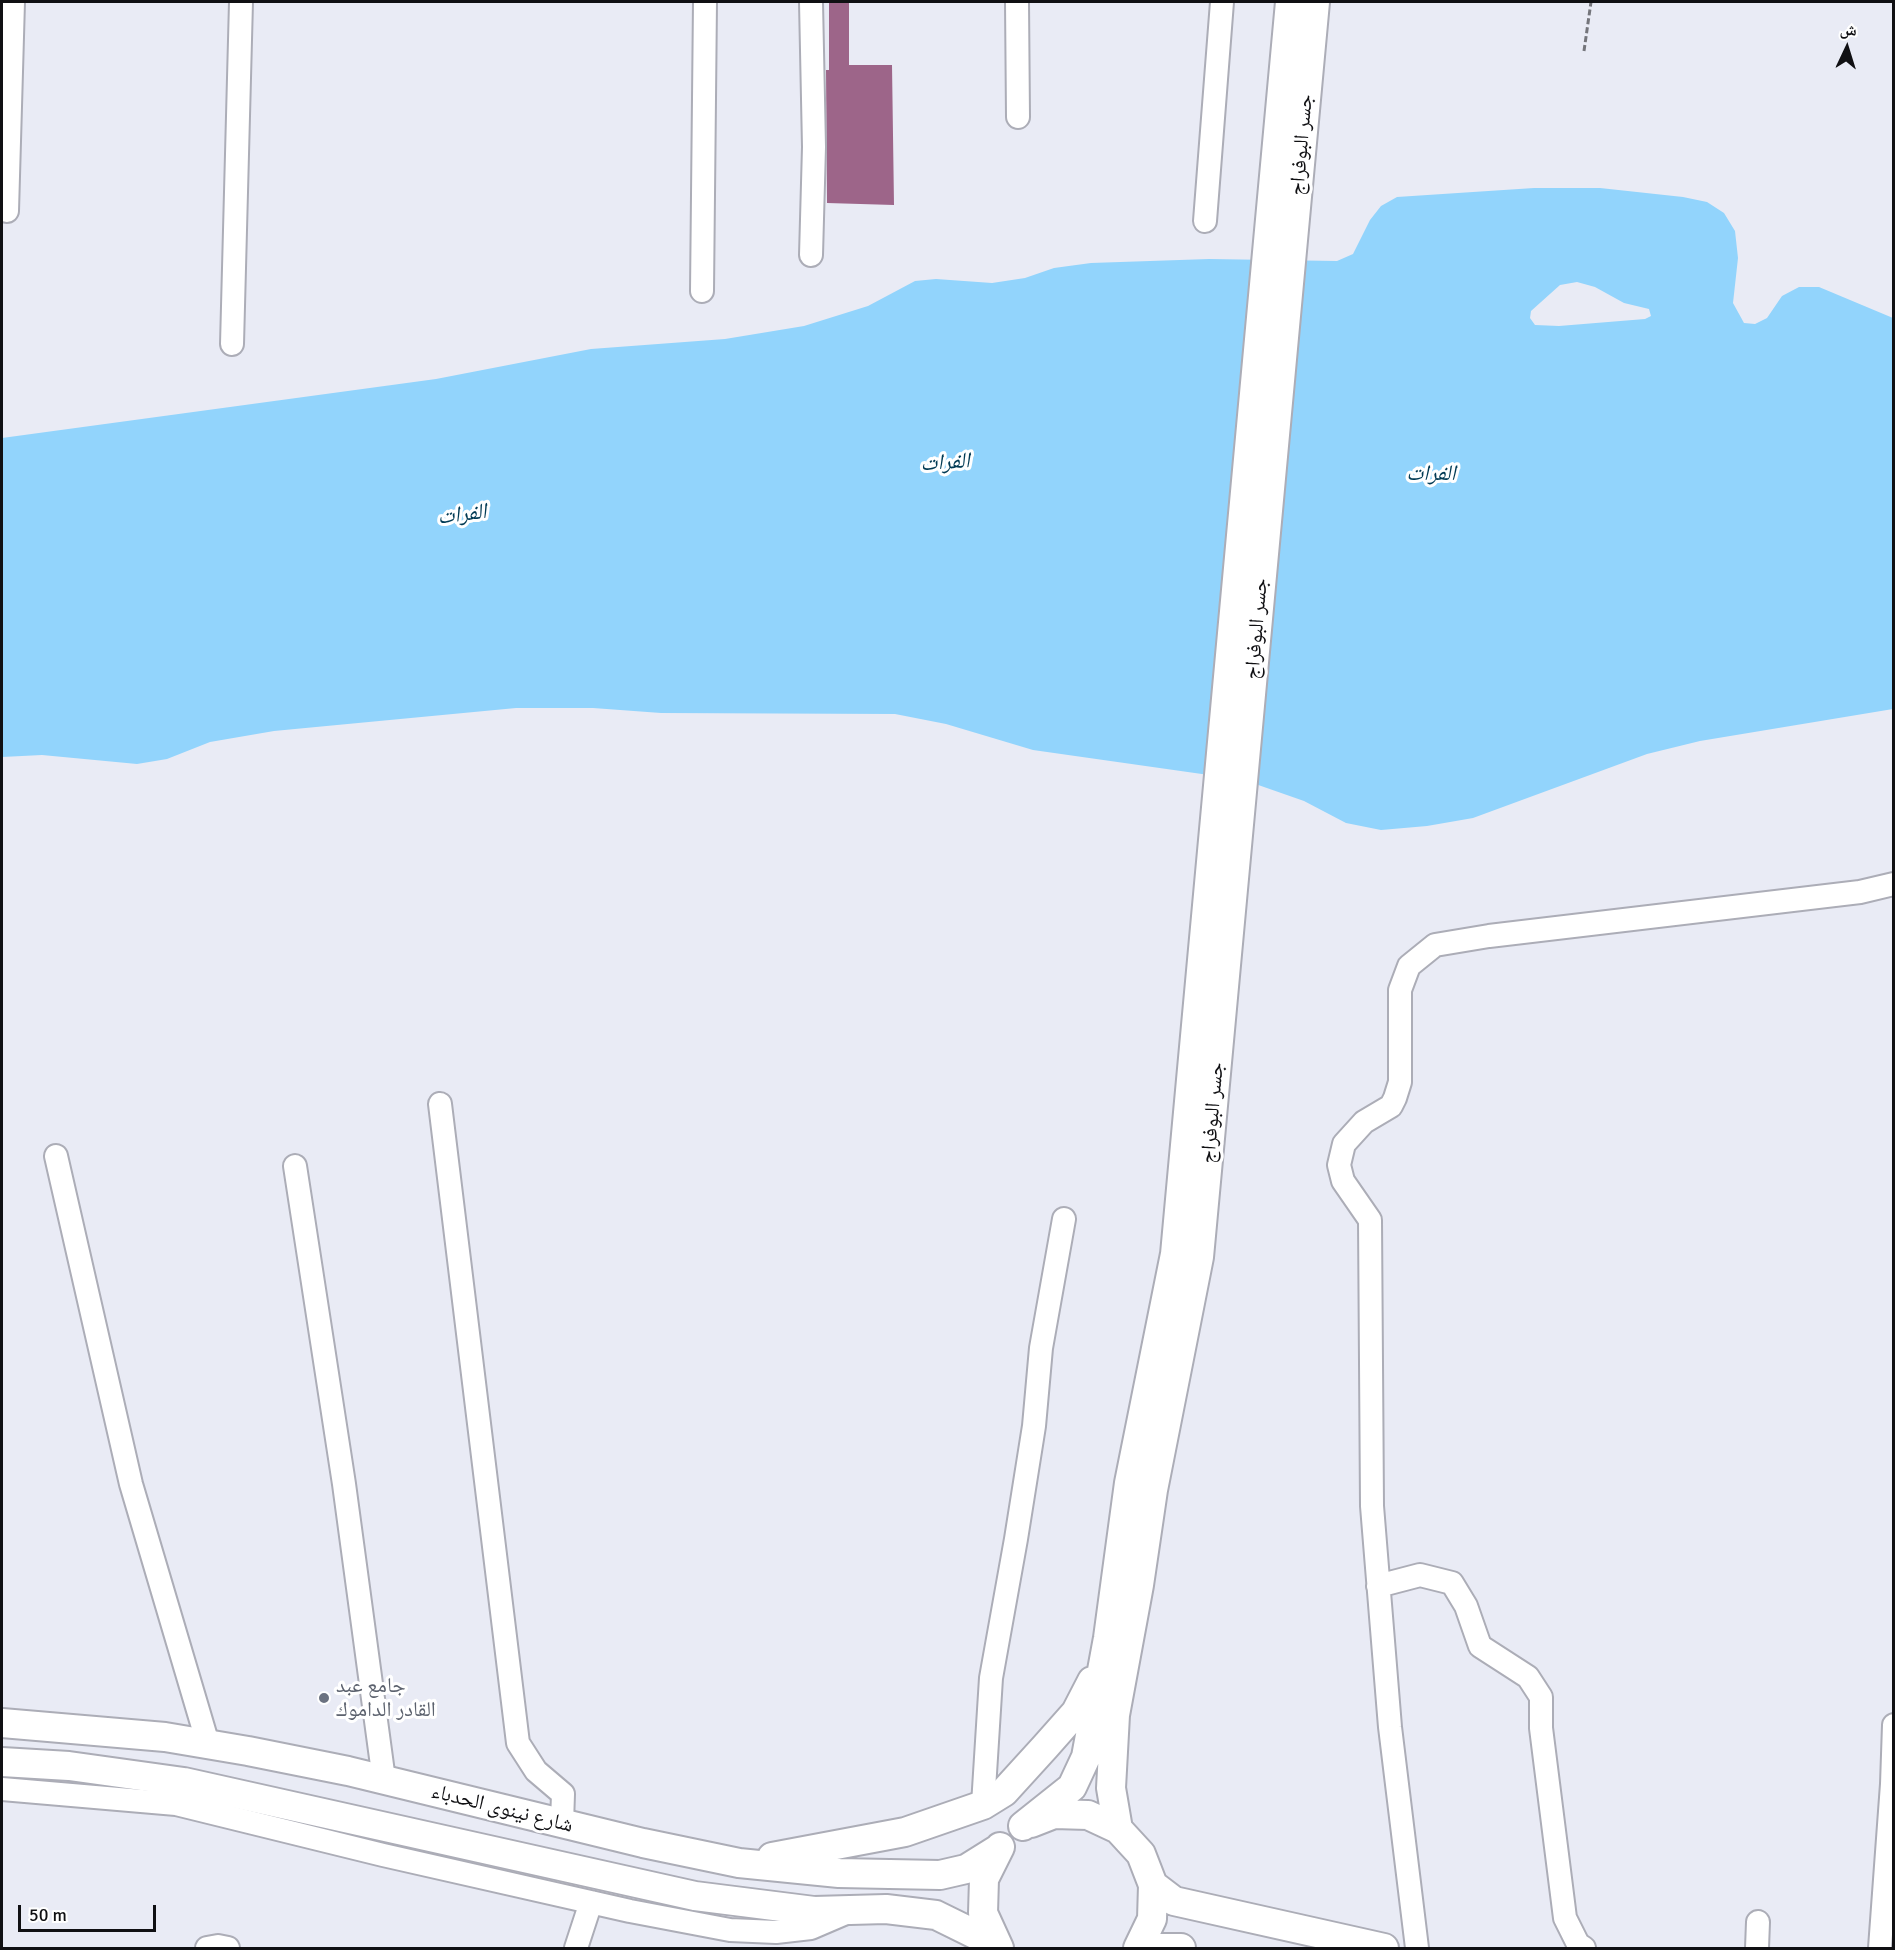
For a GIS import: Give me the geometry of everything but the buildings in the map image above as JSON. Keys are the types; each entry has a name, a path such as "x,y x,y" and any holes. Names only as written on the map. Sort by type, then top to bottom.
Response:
{"main road":[{"name":"جسر البوفراج","path":"1187,1255 1290,2"},
{"name":"جسر البوفراج","path":"1187,1255 1315,2"},
{"path":"997,1946 983,1913 984,1880 998,1849 1072,1787 1086,1757 1104,1657 1129,1483 1187,1255"},
{"path":"1118,1829 1111,1788 1115,1715 1139,1585 1187,1255"},
{"path":"739,1863 905,1832 983,1805 1004,1792 1076,1712 1104,1657"},
{"name":"شارع نينوى الحدباء","path":"2,1723 107,1731 208,1744 384,1780 739,1863 839,1873 940,1875 966,1869 998,1849"},
{"name":"شارع نينوى الحدباء","path":"2,1762 69,1766 184,1782 695,1896 814,1911 886,1909 936,1915 997,1946"},
{"path":"1023,1826 1054,1814 1088,1815 1118,1829 1141,1854 1153,1885 1152,1919 1138,1948"},
{"path":"1153,1885 1174,1901 1384,1948"},
{"path":"1148,1948 1181,1948"}],"street":[{"path":"7,211 13,2"},
{"path":"232,344 241,2"},
{"path":"702,291 705,2"},
{"path":"811,2 814,147 811,255"},
{"path":"1017,2 1018,117"},
{"path":"1205,221 1222,2"},
{"path":"1418,1948 1393,1750 1372,1506 1370,1220 1343,1181 1339,1165 1344,1144 1364,1122 1390,1106 1395,1098 1400,1082 1400,990 1409,966 1435,945 1489,936 1860,892 1893,884"},
{"path":"440,1104 518,1743 536,1771 563,1794 562,1823"},
{"path":"56,1156 131,1484 208,1744"},
{"path":"295,1166 344,1484 384,1780"},
{"path":"983,1805 991,1678 1034,1426 1041,1348 1064,1219"},
{"path":"1378,1587 1420,1575 1452,1583 1466,1606 1480,1646 1527,1677 1541,1697 1540,1728 1565,1918 1578,1944 1584,1948"},
{"path":"1880,1948 1892,1784 1893,1725"},
{"path":"2,1788 176,1804 382,1855 591,1902 730,1930 776,1932 811,1928 854,1910"},
{"path":"576,1948 591,1902"},
{"path":"1757,1948 1758,1922"},
{"path":"207,1948 218,1946 228,1948"}],"path":[{"path":"1584,51 1591,2"}],"water":[{"name":"الفرات","path":"1534,188 1600,188 1683,197 1707,202 1724,213 1735,231 1738,258 1733,303 1744,323 1755,324 1767,318 1782,296 1799,287 1819,287 1893,318 1893,709 1700,741 1647,754 1473,818 1427,826 1381,830 1346,823 1304,801 1244,780 1033,750 946,724 895,714 661,713 593,708 516,708 274,731 210,742 167,759 137,764 42,755 2,757 2,438 436,379 591,349 725,339 804,326 868,306 915,281 936,279 992,283 1025,278 1054,268 1091,263 1209,259 1337,261 1353,254 1370,220 1381,206 1397,197","holes":["1577,282 1595,287 1624,303 1649,309 1651,316 1645,319 1559,326 1535,325 1530,318 1531,311 1560,285"]}],"place":[{"name":"جامع عبد القادر الداموك","path":"324,1698"}]}
